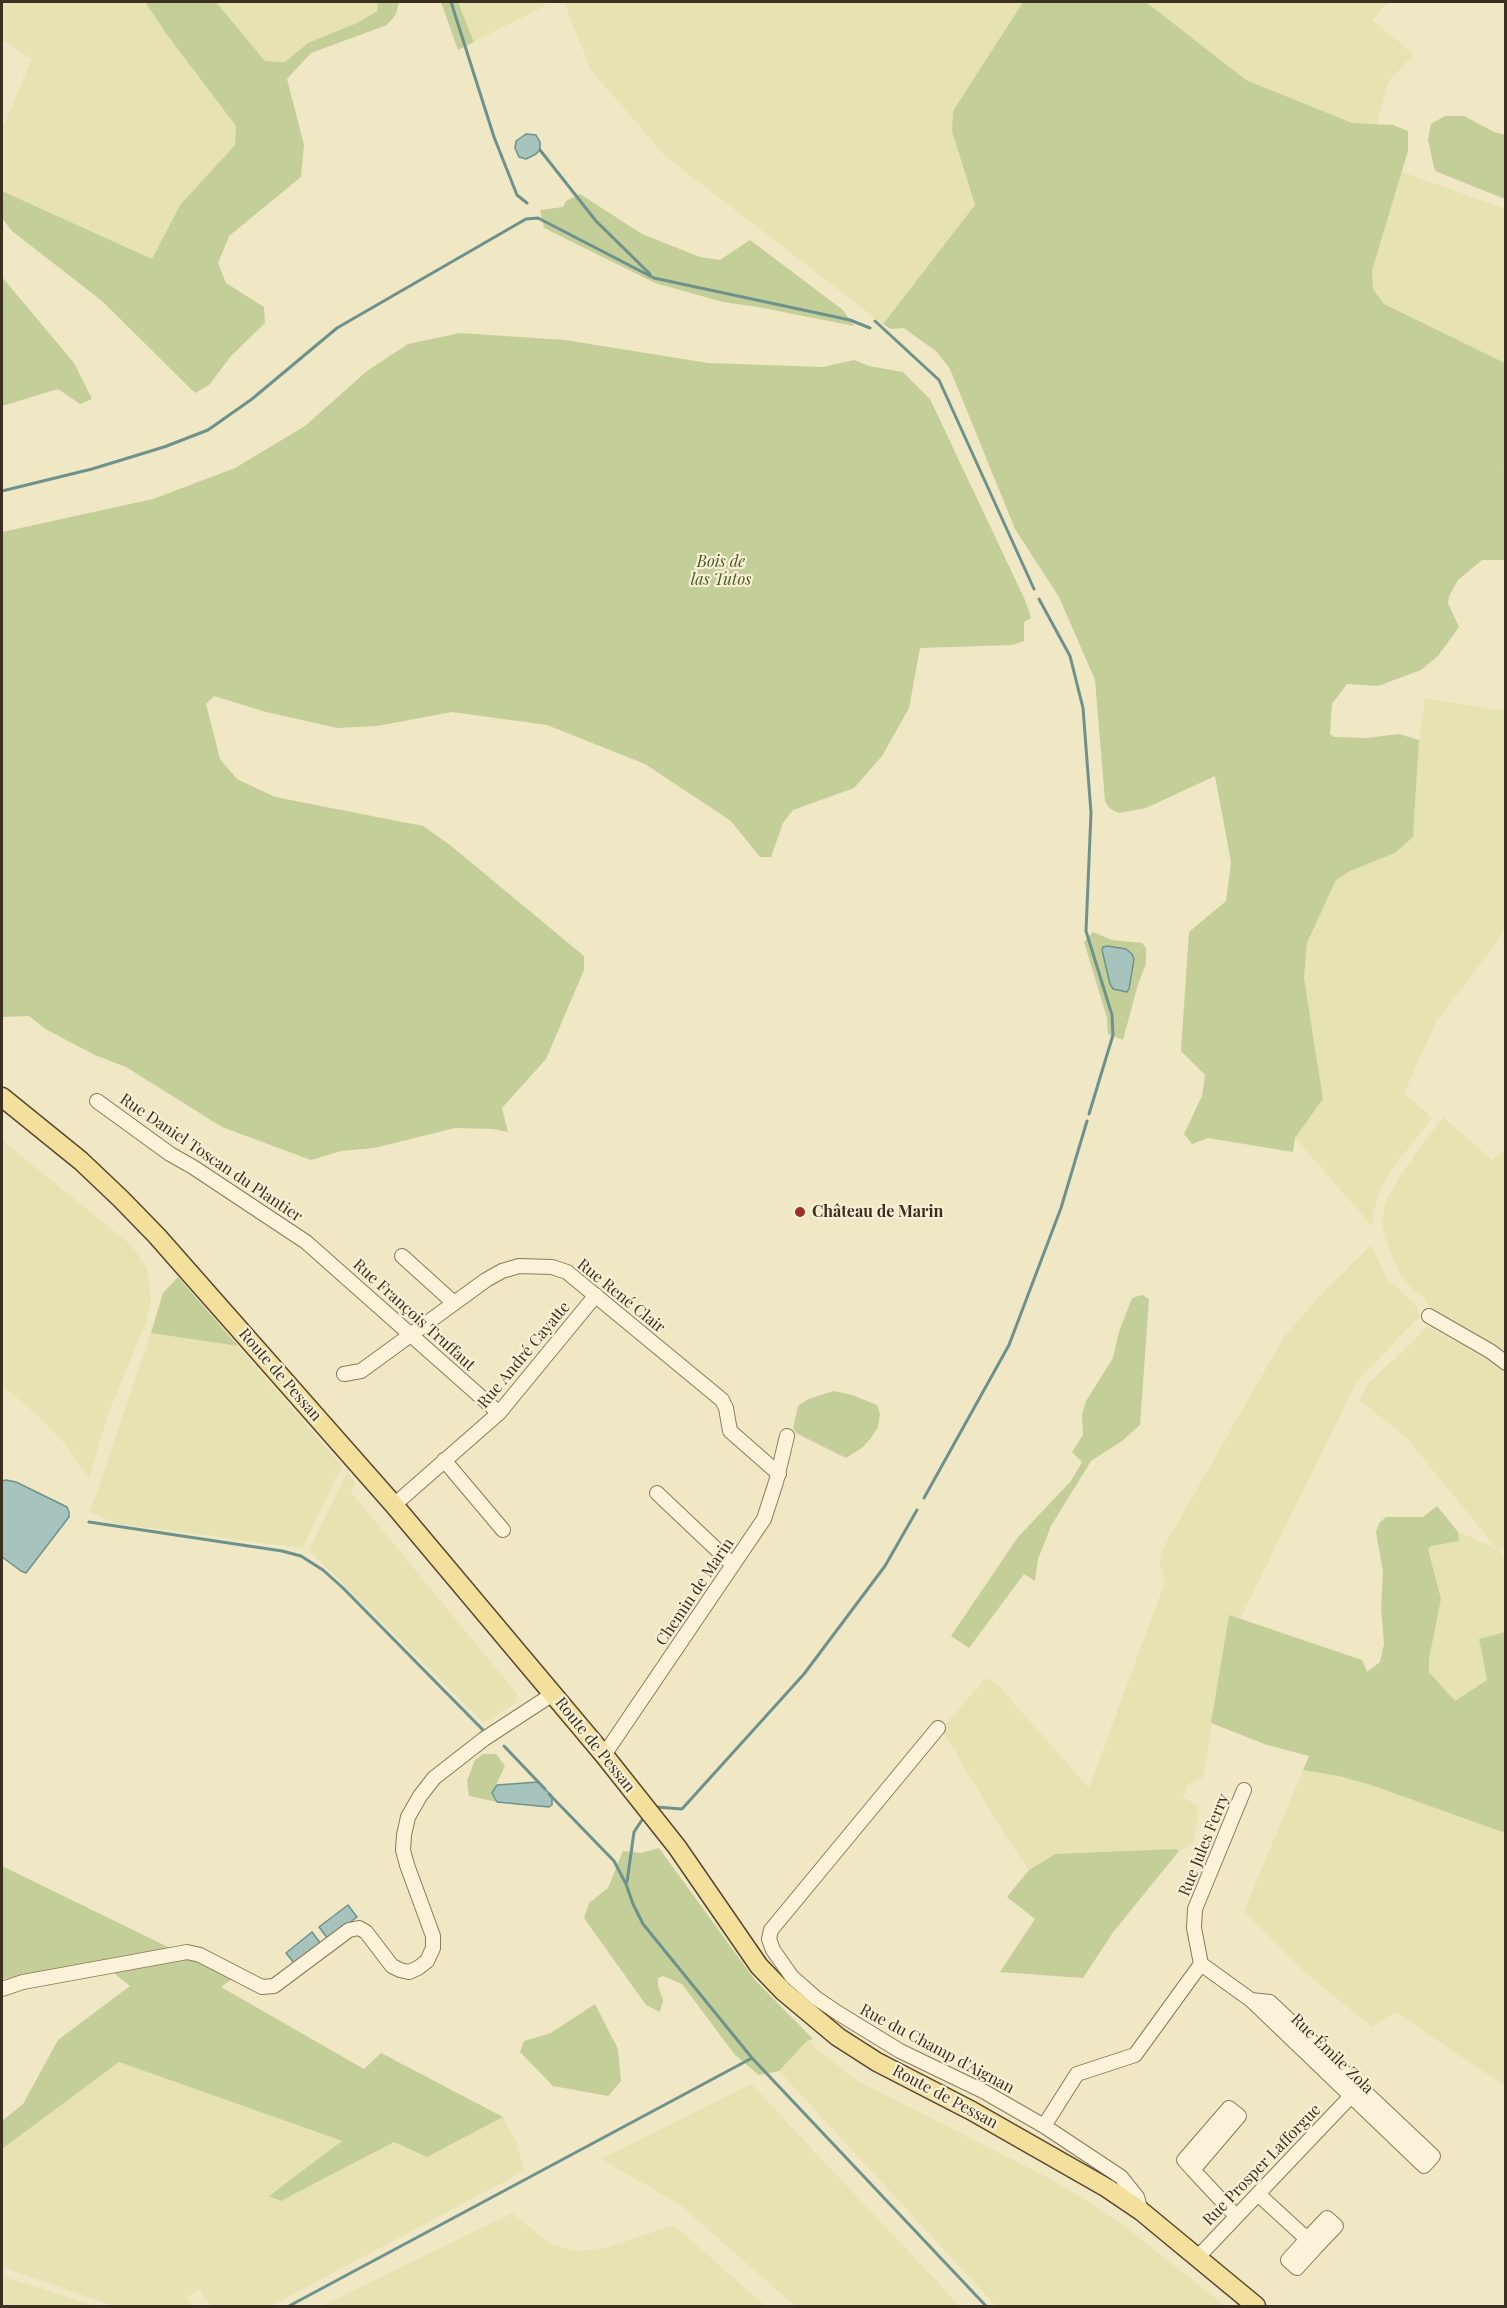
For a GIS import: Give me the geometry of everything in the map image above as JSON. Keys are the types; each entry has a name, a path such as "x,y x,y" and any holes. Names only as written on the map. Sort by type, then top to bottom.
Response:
{"main road":[{"name":"Route de Pessan","path":"2,1097 81,1161 122,1199 394,1505 604,1755 677,1847 759,1966 783,1991 810,2016 858,2049 1072,2166 1141,2211 1256,2307"}],"street":[{"name":"Rue Daniel Toscan du Plantier","path":"97,1101 170,1154 306,1242"},
{"name":"Rue François Truffaut","path":"306,1242 499,1413"},
{"path":"402,1256 454,1302"},
{"name":"Rue René Clair","path":"344,1374 361,1371 454,1302 502,1271 519,1266 536,1265 567,1272 722,1400 726,1408 730,1431 778,1474"},
{"name":"Rue André Cayatte","path":"394,1505 499,1413 596,1295"},
{"path":"1429,1316 1490,1351 1506,1363"},
{"name":"Chemin de Marin","path":"604,1755 764,1519 787,1437"},
{"path":"444,1460 503,1530"},
{"path":"657,1493 733,1565"},
{"path":"2,1989 23,1982 187,1952 200,1955 261,1987 274,1986 349,1930 359,1928 366,1932 392,1966 409,1972 418,1968 426,1961 433,1948 434,1936 403,1850 408,1817 434,1778 484,1739 553,1694"},
{"name":"Rue du Champ d'Aignan","path":"938,1728 771,1930 769,1939 773,1950 792,1977 816,1998 893,2047 983,2091 1044,2126 1121,2176 1137,2197 1141,2211"},
{"name":"Rue Jules Ferry","path":"1201,1964 1194,1928 1195,1909 1244,1790"},
{"path":"1044,2126 1077,2074 1135,2055 1201,1964"},
{"name":"Rue Émile Zola","path":"1201,1964 1251,2000 1424,2166 1433,2156 1270,2002 1251,2000"},
{"path":"972,2111 983,2091"},
{"name":"Rue Prosper Lafforgue","path":"1198,2257 1351,2096"},
{"path":"1193,2170 1236,2216"},
{"path":"1258,2194 1312,2243"}],"shaded area":[{"path":"2,2 145,2 236,126 235,145 180,205 152,259 2,191 2,130 32,59 2,40"},
{"path":"216,2 378,2 377,10 357,23 308,43 285,62 265,61"},
{"path":"458,2 544,2 545,6 474,42"},
{"path":"564,2 1023,2 953,111 952,131 975,205 883,324 665,156 591,70"},
{"path":"1146,2 1388,2 1372,20 1414,54 1388,82 1377,124 1352,123 1246,80"},
{"path":"1402,172 1505,209 1505,363 1384,304 1373,289 1372,271"},
{"path":"1425,698 1505,711 1505,927 1494,946 1436,1022 1404,1093 1432,1118 1382,1185 1374,1209 1372,1226 1295,1138 1323,1099 1304,978 1307,943 1336,880 1350,871 1395,853 1413,837 1419,740"},
{"path":"1443,1117 1492,1160 1505,1150 1505,1356 1434,1313 1424,1298 1400,1275 1386,1241 1382,1223 1389,1195 1402,1173"},
{"path":"2,1140 131,1245 147,1268 151,1300 146,1322 108,1414 89,1478 66,1445 37,1415 2,1385"},
{"path":"1371,1245 1387,1279 1417,1306 1419,1317 1357,1381 1240,1619 1229,1615 1203,1778 1189,1783 1183,1797 1199,1807 1193,1845 1179,1851 1176,1849 1153,1850 1048,1857 1029,1870 1005,1835 941,1729 986,1678 997,1684 1089,1788 1165,1582 1160,1564 1162,1550 1284,1337 1325,1290"},
{"path":"1427,1327 1484,1355 1505,1373 1506,1546 1499,1550 1505,1559 1505,1632 1479,1640 1487,1680 1454,1702 1429,1672 1429,1659 1441,1599 1428,1549 1432,1546 1458,1541 1458,1532 1497,1549 1405,1436 1360,1401 1366,1386"},
{"path":"151,1333 238,1346 342,1466 302,1548 115,1523 90,1512"},
{"path":"347,1472 355,1482 351,1492 517,1694 515,1703 484,1723 309,1550"},
{"path":"1303,1770 1340,1776 1371,1785 1505,1833 1505,2086 1395,2012 1372,2027 1308,1975 1244,1911"},
{"path":"807,2041 856,2080 1053,2180 1087,2201 1127,2228 1225,2306 996,2306 779,2071"},
{"path":"119,2062 343,2142 270,2195 281,2201 394,2142 427,2157 503,2117 516,2141 524,2171 271,2306 211,2306 198,2289 187,2298 193,2306 114,2306 2,2267 2,2149"},
{"path":"752,2084 960,2306 795,2306 679,2204 601,2159"},
{"path":"512,2213 551,2244 575,2251 606,2248 674,2225 765,2306 322,2306"},
{"path":"2,2276 94,2306 2,2306"}],"green space":[{"path":"145,2 216,2 265,61 285,62 308,43 357,23 377,11 378,2 399,2 396,14 387,25 311,53 287,79 304,145 301,177 229,236 218,263 226,283 264,307 265,323 231,356 209,385 195,393 102,301 12,231 2,218 2,191 152,259 180,205 235,145 236,126"},
{"path":"441,2 458,2 474,42 458,50"},
{"path":"1023,2 1146,2 1246,80 1352,123 1393,125 1408,131 1408,151 1372,271 1373,289 1384,304 1505,363 1506,463 1503,464 1506,468 1505,560 1482,560 1458,580 1449,596 1448,603 1459,627 1438,656 1421,670 1378,686 1347,684 1332,704 1330,734 1334,737 1366,738 1399,734 1419,740 1413,837 1395,853 1350,871 1336,880 1307,943 1304,978 1323,1099 1295,1138 1293,1152 1208,1138 1192,1144 1184,1134 1202,1096 1205,1075 1181,1051 1189,932 1226,901 1231,862 1215,776 1146,808 1119,813 1109,808 1105,801 1095,680 1059,597 1015,529 950,369 937,352 904,328 891,329 883,324 975,205 952,131 953,111"},
{"path":"1445,116 1464,116 1494,132 1505,135 1505,199 1435,171 1428,140 1431,124"},
{"path":"580,194 642,234 700,257 720,260 750,240 843,310 854,326 723,302 655,283 544,228 540,210 563,207 566,201"},
{"path":"2,277 74,363 92,399 80,404 58,389 2,406"},
{"name":"Bois de las Tutos","path":"460,333 565,340 708,363 823,367 854,360 869,366 903,372 930,399 1025,600 1031,618 1024,622 1024,641 1012,645 920,648 909,708 882,756 854,788 793,810 783,823 771,857 760,857 731,821 645,764 547,725 452,712 377,726 337,728 266,712 214,696 206,704 220,759 237,779 275,797 423,826 450,845 584,956 584,970 546,1059 502,1108 508,1132 493,1129 455,1128 374,1148 341,1151 311,1160 222,1127 126,1067 95,1055 47,1030 29,1016 2,1017 2,532 153,499 235,468 305,426 367,371 408,344"},
{"path":"1093,932 1112,940 1142,943 1146,948 1146,964 1138,984 1123,1040 1108,1034 1107,1018 1084,942"},
{"path":"178,1277 238,1346 151,1333 163,1293"},
{"path":"1142,1295 1149,1299 1140,1425 1122,1441 1091,1461 1051,1526 1038,1559 1035,1581 1024,1574 969,1648 951,1636 1018,1537 1071,1481 1082,1462 1072,1452 1083,1435 1082,1415 1086,1401 1113,1358 1119,1332 1132,1298"},
{"path":"834,1391 877,1405 880,1414 878,1427 871,1438 863,1447 846,1458 796,1433 793,1428 798,1406 808,1399"},
{"path":"1437,1506 1458,1532 1459,1541 1432,1546 1428,1549 1441,1599 1429,1659 1429,1672 1455,1701 1487,1680 1479,1639 1505,1632 1505,1833 1371,1785 1339,1776 1303,1770 1309,1756 1267,1745 1211,1723 1229,1615 1362,1660 1367,1672 1380,1662 1384,1644 1381,1607 1383,1572 1376,1532 1379,1523 1386,1517 1423,1517"},
{"path":"483,1754 496,1754 505,1766 492,1793 497,1802 469,1796 467,1781 475,1760"},
{"path":"659,1848 755,1980 813,2039 807,2041 779,2071 759,2075 735,2055 682,1984 663,1976 658,1978 663,2000 660,2012 646,2005 584,1918 589,1903 608,1888 623,1851 641,1853"},
{"path":"1176,1849 1179,1851 1114,1931 1083,1978 1000,1972 1035,1919 1007,1897 1029,1870 1055,1854"},
{"path":"2,1866 170,1948 3,1979"},
{"path":"181,1959 195,1960 232,1979 221,1987 364,2069 381,2053 503,2117 427,2157 394,2142 281,2201 269,2196 342,2141 119,2062 2,2149 2,2121 23,2104 58,2040 130,1986 110,1970"},
{"path":"595,2004 618,2049 621,2081 608,2096 553,2086 520,2052 524,2041 551,2033"}],"water":[{"path":"526,134 536,135 540,142 540,150 526,159 519,157 515,148 516,141"},
{"path":"1107,946 1126,949 1132,954 1134,959 1127,992 1113,989 1110,984 1102,950"},
{"path":"2,1481 16,1482 67,1507 69,1512 69,1517 26,1573 2,1557"},
{"path":"538,1782 552,1796 552,1805 549,1807 497,1802 492,1793 497,1785"},
{"path":"348,1905 357,1917 328,1939 319,1927"},
{"path":"312,1932 321,1944 295,1964 286,1953"}],"waterway":[{"path":"451,2 494,137 517,195 527,203"},
{"path":"540,150 596,221 650,274"},
{"path":"2,491 92,469 164,447 208,430 252,399 337,328 526,219 538,218 654,278 850,320 870,328"},
{"path":"875,321 939,380 1034,589"},
{"path":"1039,599 1070,656 1083,708 1091,813 1086,931 1112,1015 1113,1035 1089,1114"},
{"path":"924,1498 1009,1345 1061,1208 1087,1121"},
{"path":"656,1807 682,1809 804,1674 885,1566 917,1510"},
{"path":"89,1522 282,1551 301,1556 323,1570 343,1588 484,1731"},
{"path":"504,1746 545,1789"},
{"path":"549,1794 614,1861 643,1924 752,2058 986,2306"},
{"path":"627,1882 634,1832 644,1817"},
{"path":"289,2306 752,2058"}],"place":[{"name":"Château de Marin","path":"800,1212"}]}
